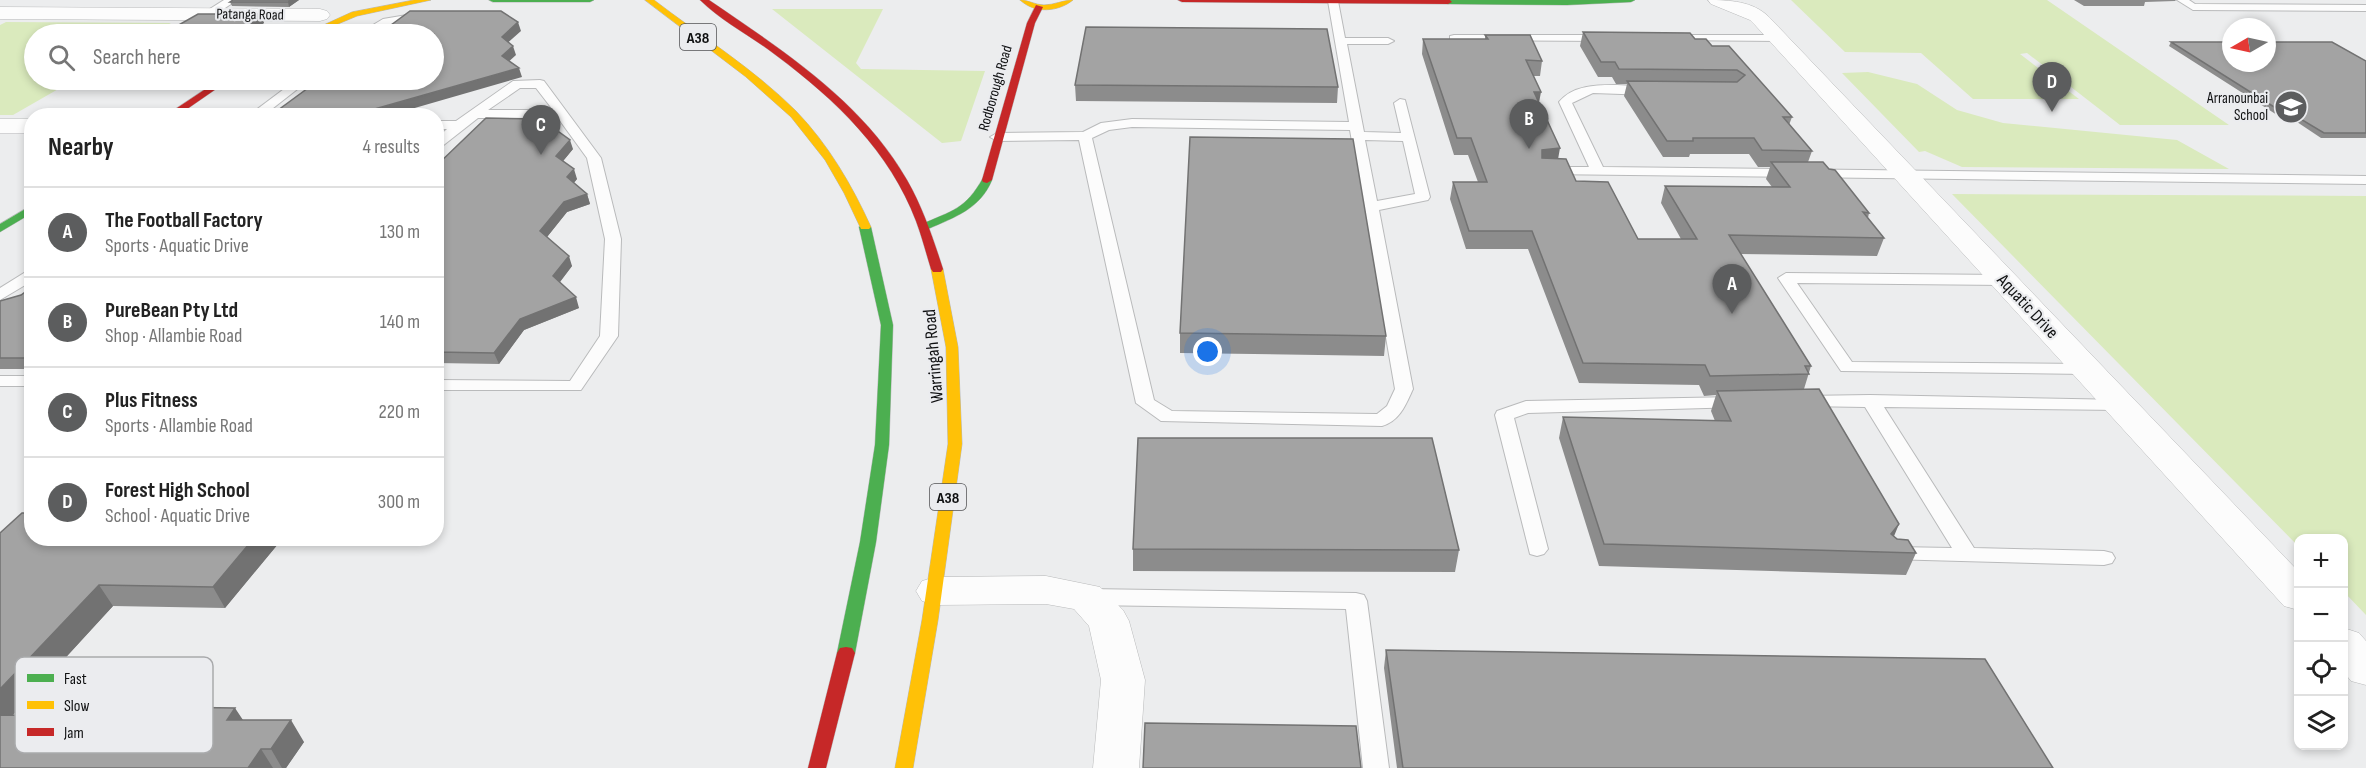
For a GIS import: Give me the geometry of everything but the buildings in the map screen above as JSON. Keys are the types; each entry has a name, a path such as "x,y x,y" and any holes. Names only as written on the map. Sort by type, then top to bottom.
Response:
{"main road":[{"path":"332,24 355,14 427,0"},
{"path":"493,0 590,0"},
{"name":"A38","path":"649,0 782,102 806,129 838,174 865,225 874,263 887,325 882,445 868,542 844,663 817,768"},
{"name":"Warringah Road","path":"704,0 783,55 830,92 855,116 889,159 924,227 941,273 952,331 956,433 936,591 903,768"},
{"path":"1024,0 1039,7 1059,5 1069,0"},
{"path":"1182,0 1567,3 1631,0"},
{"name":"Rodborough Road","path":"924,227 978,201 984,194 998,136 1031,23 1039,7"},
{"path":"305,24 324,11"},
{"path":"182,108 209,90"},
{"path":"0,230 24,214"}],"street":[{"name":"Aquatic Drive","path":"1718,0 1752,8 2294,592"},
{"name":"Patanga Road","path":"0,13 209,14 324,11"},
{"path":"0,126 24,126"},
{"path":"936,591 1046,590 1086,597 1108,621 1123,680 1116,768"}],"lane":[{"path":"209,14 232,0"},
{"path":"2182,0 2193,7 2366,8"},
{"path":"1085,136 1145,403 1168,417 1382,420 1395,408 1404,389 1357,131 1329,1"},
{"path":"378,24 403,15 446,16"},
{"path":"1335,37 1388,41"},
{"path":"1454,38 1622,38"},
{"path":"1658,38 1779,38"},
{"path":"444,139 459,125 517,84 540,84 594,158 614,239 609,336 575,386 444,385"},
{"path":"265,108 289,90"},
{"path":"1598,172 1565,102 1571,94 1589,90 1667,91"},
{"path":"1371,207 1423,197 1400,103"},
{"path":"475,114 564,114"},
{"path":"998,136 1085,136 1106,126 1132,123 1357,131 1408,137"},
{"path":"444,125 459,125"},
{"path":"1546,171 2366,180"},
{"path":"0,295 24,278"},
{"path":"2004,280 1786,278 1847,367 2086,369"},
{"path":"0,381 24,381"},
{"path":"1787,402 1870,400 2119,404"},
{"path":"1870,400 1968,556"},
{"path":"1538,549 1504,415 1526,407 1752,402"},
{"path":"1894,554 2104,558"},
{"path":"1086,597 1356,601 1376,768"}],"green space":[{"path":"1791,0 2047,0 2229,125 2120,125 2027,53 2020,54 2079,99 1973,99 1921,53 1845,52"},
{"path":"772,9 883,9 856,63 861,69 985,71 961,141 942,143"},
{"path":"6,22 171,23 24,24 24,90 57,90 13,115 0,115 0,25"},
{"path":"1868,72 1917,84 1957,110 2003,123 2177,140 2229,169 1962,167 1925,151 1919,152 1842,73"},
{"path":"1952,194 2366,196 2366,615 2348,596 2348,534 2294,534 2294,542"}],"traffic: fast":[{"path":"493,0 590,0"},
{"path":"1448,2 1567,3 1631,0"},
{"path":"924,227 970,205 977,198 987,180"},
{"path":"0,229 24,213"},
{"path":"846,653 868,542 882,445 887,325 865,227"}],"traffic: slow":[{"path":"332,24 355,14 427,0"},
{"path":"649,0 749,75 794,115 830,160 850,193 865,227"},
{"path":"1024,0 1029,4 1046,8 1069,0"},
{"path":"904,768 930,620 955,444 952,347 937,269"}],"traffic: jam":[{"path":"704,0 781,54 816,82 848,111 877,143 902,179 922,221 937,269"},
{"path":"1182,0 1448,2"},
{"path":"987,180 1031,23 1039,7"},
{"path":"182,108 209,90"},
{"path":"817,768 846,653"}],"place":[{"name":"Arranounbai School","path":"2291,107"},
{"name":"Forest High School","path":"2052,112"},
{"name":"PureBean Pty Ltd","path":"1529,149"},
{"name":"Plus Fitness","path":"541,155"},
{"name":"The Football Factory","path":"1732,314"}]}
